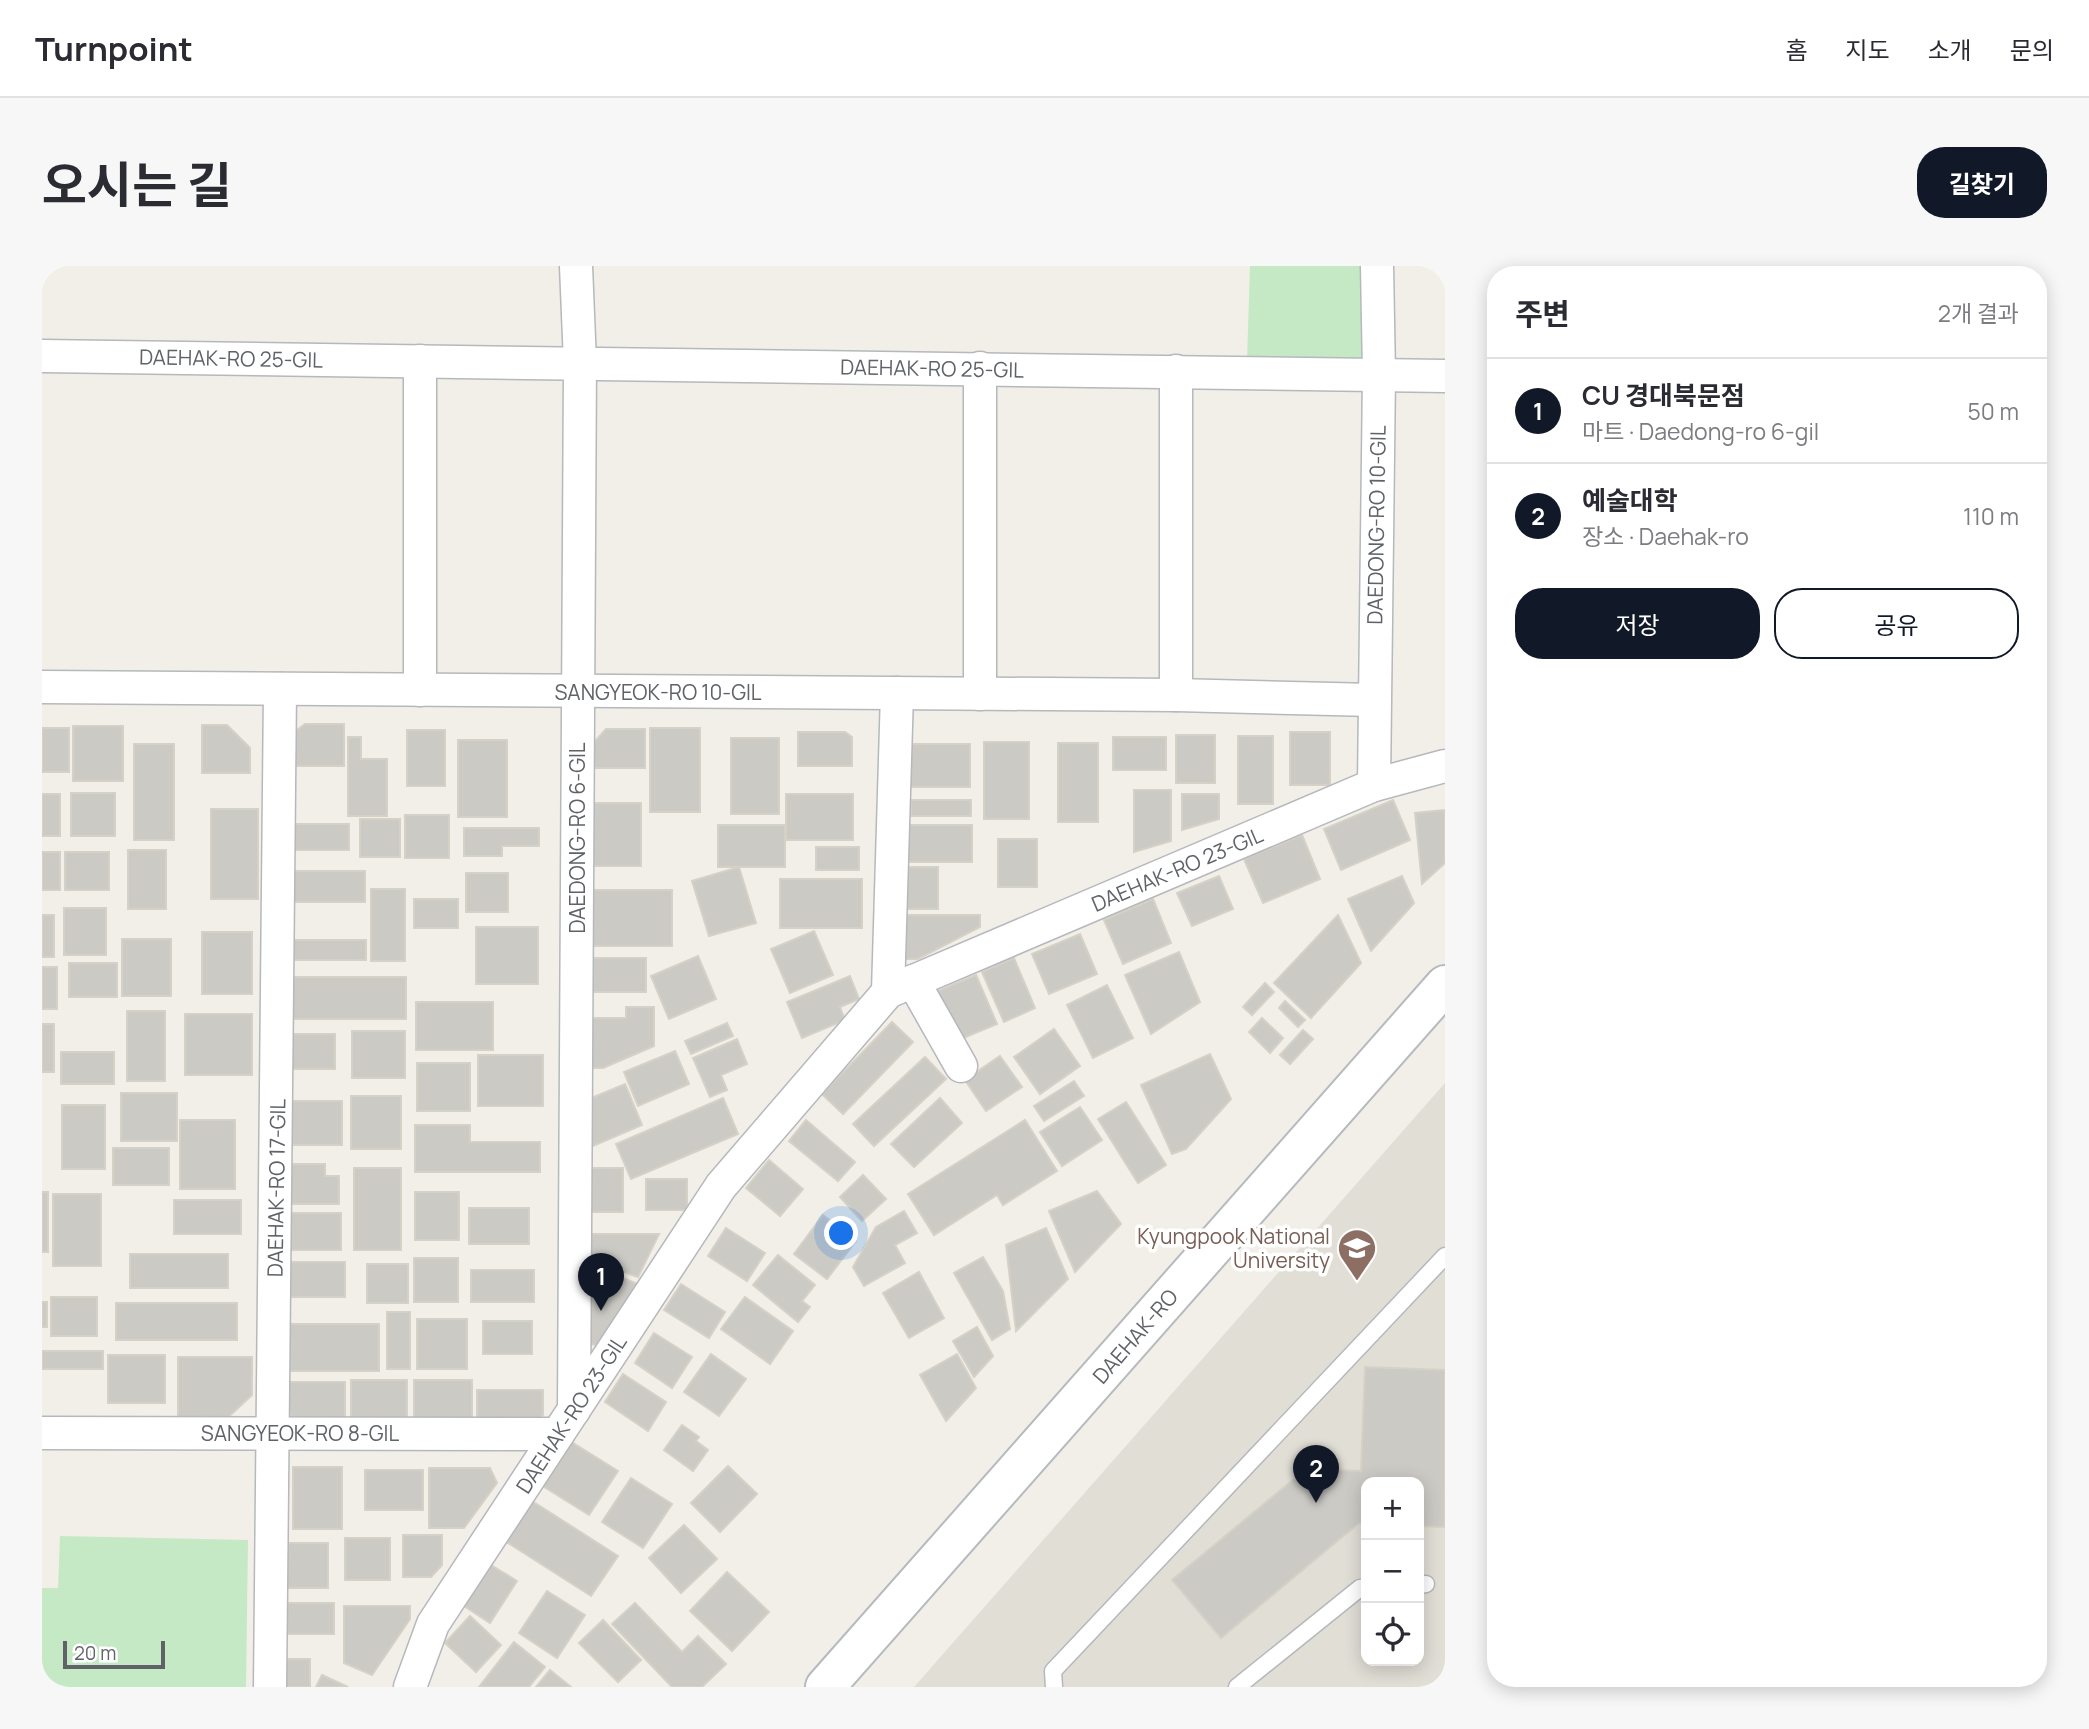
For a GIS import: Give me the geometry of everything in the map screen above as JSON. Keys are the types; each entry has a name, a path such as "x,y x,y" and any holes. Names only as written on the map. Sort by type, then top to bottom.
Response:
{"main road":[{"name":"DAEHAK-RO","path":"825,1687 1445,985"}],"street":[{"name":"DAEDONG-RO 6-GIL","path":"566,1422 578,691 580,363 576,266"},
{"name":"DAEDONG-RO 10-GIL","path":"1374,785 1379,374 1377,266"},
{"name":"DAEHAK-RO 25-GIL","path":"42,356 1445,376"},
{"path":"420,361 420,690"},
{"path":"980,368 980,694"},
{"path":"1176,371 1176,695"},
{"name":"SANGYEOK-RO 10-GIL","path":"42,687 1176,695 1373,700"},
{"name":"DAEHAK-RO 17-GIL","path":"270,1687 280,689"},
{"path":"897,693 893,828 900,987 961,1066"},
{"name":"DAEHAK-RO 23-GIL","path":"410,1687 433,1624 722,1186 900,987 1374,785 1445,766"},
{"name":"SANGYEOK-RO 8-GIL","path":"42,1433 273,1433 566,1422"}],"lane":[{"path":"1054,1687 1053,1671 1445,1256"},
{"path":"1237,1687 1361,1588"}],"shaded area":[{"name":"Kyungpook National University","path":"1445,1083 1445,1687 914,1687"}],"green space":[{"path":"1250,266 1364,266 1367,361 1247,361"},
{"path":"60,1536 248,1540 246,1687 42,1687 42,1588 58,1588"}],"building":[{"path":"305,724 344,724 344,766 289,766 289,736"},
{"path":"202,725 227,725 250,748 250,773 202,773"},
{"path":"73,726 123,726 123,781 73,781"},
{"path":"42,728 69,728 69,772 42,772"},
{"path":"650,728 700,728 700,812 650,812"},
{"path":"606,729 645,729 645,768 587,768 587,750"},
{"path":"407,730 445,730 445,786 407,786"},
{"path":"798,732 845,732 852,737 852,766 798,766"},
{"path":"1290,732 1330,732 1330,785 1290,785"},
{"path":"1176,735 1215,735 1215,783 1176,783"},
{"path":"1238,736 1273,736 1273,804 1238,804"},
{"path":"348,737 361,737 361,759 387,759 387,816 348,816"},
{"path":"1113,737 1166,737 1166,770 1113,770"},
{"path":"731,738 779,738 779,814 731,814"},
{"path":"458,740 507,740 507,817 458,817"},
{"path":"984,742 1029,742 1029,819 984,819"},
{"path":"1058,743 1098,743 1098,822 1058,822"},
{"path":"134,744 174,744 174,840 134,840"},
{"path":"903,744 970,744 970,787 903,787"},
{"path":"1134,790 1171,790 1171,841 1134,852"},
{"path":"71,793 115,793 115,836 71,836"},
{"path":"42,794 60,794 60,836 42,836"},
{"path":"786,794 853,794 853,840 786,840"},
{"path":"1182,794 1219,794 1219,819 1182,830"},
{"path":"911,800 971,800 971,816 911,816"},
{"path":"1393,800 1410,840 1341,870 1324,829"},
{"path":"584,803 641,803 641,866 584,866"},
{"path":"211,809 258,809 258,899 211,899"},
{"path":"1445,810 1445,863 1422,884 1415,813"},
{"path":"405,815 449,815 449,858 405,858"},
{"path":"360,819 400,819 400,857 360,857"},
{"path":"288,824 349,824 349,850 288,850"},
{"path":"718,825 785,825 785,867 718,867"},
{"path":"899,825 972,825 972,862 899,862"},
{"path":"464,828 539,828 539,846 502,846 502,856 464,856"},
{"path":"1302,835 1320,879 1263,903 1244,859"},
{"path":"998,839 1037,839 1037,887 998,887"},
{"path":"816,847 859,847 859,870 816,870"},
{"path":"128,850 166,850 166,909 128,909"},
{"path":"42,852 60,852 60,890 42,890"},
{"path":"65,852 109,852 109,890 65,890"},
{"path":"739,867 756,923 709,936 692,881"},
{"path":"897,867 938,867 938,909 897,909"},
{"path":"288,871 365,871 365,902 288,902"},
{"path":"466,873 508,873 508,912 466,912"},
{"path":"1219,876 1233,909 1192,926 1177,893"},
{"path":"1402,876 1414,903 1371,951 1348,899"},
{"path":"780,879 862,879 862,928 780,928"},
{"path":"371,889 405,889 405,961 371,961"},
{"path":"590,890 672,890 672,946 590,946"},
{"path":"414,899 458,899 458,928 414,928"},
{"path":"1153,899 1171,943 1123,964 1104,920"},
{"path":"64,908 106,908 106,955 64,955"},
{"path":"42,915 54,915 54,957 42,957"},
{"path":"897,915 980,915 980,927 918,959 897,959"},
{"path":"1338,915 1361,963 1311,1018 1274,983"},
{"path":"476,927 538,927 538,984 476,984"},
{"path":"814,931 833,975 790,993 771,949"},
{"path":"202,932 252,932 252,994 202,994"},
{"path":"1080,934 1097,974 1049,994 1032,954"},
{"path":"122,939 171,939 171,996 122,996"},
{"path":"288,940 366,940 366,960 288,960"},
{"path":"1179,952 1200,1002 1151,1034 1125,975"},
{"path":"698,956 716,999 669,1019 651,976"},
{"path":"580,958 646,958 646,992 580,992"},
{"path":"1014,958 1035,1008 1004,1022 982,972"},
{"path":"69,963 117,963 117,997 69,997"},
{"path":"42,967 57,967 57,1009 42,1009"},
{"path":"976,975 997,1024 954,1042 933,993"},
{"path":"850,976 859,999 840,1007 845,1020 802,1038 787,1002"},
{"path":"289,977 406,977 406,1019 289,1019"},
{"path":"1265,983 1274,992 1252,1015 1243,1007"},
{"path":"1107,985 1133,1038 1093,1058 1067,1005"},
{"path":"1285,1001 1305,1020 1298,1027 1279,1008"},
{"path":"416,1002 493,1002 493,1050 416,1050"},
{"path":"626,1007 654,1007 654,1046 603,1068 579,1068 579,1018 626,1018"},
{"path":"127,1011 165,1011 165,1081 127,1081"},
{"path":"185,1014 252,1014 252,1075 185,1075"},
{"path":"1262,1018 1283,1038 1270,1053 1249,1032"},
{"path":"892,1022 913,1042 843,1114 822,1094"},
{"path":"727,1023 733,1036 691,1054 685,1041"},
{"path":"42,1024 54,1024 54,1072 42,1072"},
{"path":"1054,1029 1080,1066 1040,1094 1014,1057"},
{"path":"1303,1030 1313,1039 1290,1064 1280,1055"},
{"path":"352,1031 405,1031 405,1078 352,1078"},
{"path":"284,1034 335,1034 335,1069 284,1069"},
{"path":"737,1039 747,1064 721,1075 727,1090 710,1097 693,1058"},
{"path":"675,1051 689,1084 638,1106 624,1072"},
{"path":"61,1052 114,1052 114,1084 61,1084"},
{"path":"1210,1054 1231,1099 1186,1149 1172,1154 1141,1085"},
{"path":"478,1055 543,1055 543,1106 478,1106"},
{"path":"1000,1056 1022,1087 986,1111 965,1080"},
{"path":"925,1057 946,1079 874,1146 853,1124"},
{"path":"417,1063 470,1063 470,1111 417,1111"},
{"path":"1074,1081 1084,1096 1044,1121 1034,1106"},
{"path":"625,1084 642,1125 586,1149 577,1127 593,1120 584,1101"},
{"path":"121,1093 177,1093 177,1141 121,1141"},
{"path":"351,1096 401,1096 401,1149 351,1149"},
{"path":"723,1098 738,1134 631,1179 616,1144"},
{"path":"940,1098 962,1123 914,1167 891,1144"},
{"path":"285,1101 342,1101 342,1145 285,1145"},
{"path":"1126,1102 1166,1165 1138,1183 1098,1119"},
{"path":"62,1105 105,1105 105,1169 62,1169"},
{"path":"1080,1107 1102,1140 1062,1166 1040,1132"},
{"path":"180,1120 235,1120 235,1189 180,1189"},
{"path":"806,1120 855,1162 838,1181 789,1141"},
{"path":"1025,1120 1057,1171 1003,1205 997,1195 934,1235 908,1194"},
{"path":"415,1125 470,1125 470,1142 540,1142 540,1172 415,1172"},
{"path":"113,1148 169,1148 169,1185 113,1185"},
{"path":"769,1160 803,1189 780,1216 746,1188"},
{"path":"281,1164 325,1164 325,1176 339,1176 339,1204 281,1204"},
{"path":"354,1168 401,1168 401,1250 354,1250"},
{"path":"582,1168 623,1168 623,1212 582,1212"},
{"path":"863,1175 886,1199 862,1221 840,1197"},
{"path":"646,1179 687,1179 687,1210 646,1210"},
{"path":"1097,1191 1121,1224 1075,1272 1049,1211"},
{"path":"42,1192 48,1192 48,1252 42,1252"},
{"path":"415,1192 459,1192 459,1240 415,1240"},
{"path":"53,1194 101,1194 101,1266 53,1266"},
{"path":"174,1200 241,1200 241,1234 174,1234"},
{"path":"469,1208 529,1208 529,1244 469,1244"},
{"path":"904,1211 917,1233 895,1245 905,1263 864,1286 853,1267 876,1227"},
{"path":"284,1213 341,1213 341,1250 284,1250"},
{"path":"823,1215 856,1241 827,1279 794,1254"},
{"path":"726,1228 765,1253 747,1281 708,1256"},
{"path":"1046,1228 1068,1279 1016,1331 1006,1245"},
{"path":"581,1234 659,1234 638,1277 581,1257"},
{"path":"130,1254 228,1254 228,1288 130,1288"},
{"path":"778,1255 815,1285 802,1301 810,1307 798,1322 753,1285"},
{"path":"983,1257 1003,1291 1010,1329 992,1340 954,1273"},
{"path":"414,1258 458,1258 458,1302 414,1302"},
{"path":"279,1262 345,1262 345,1297 279,1297"},
{"path":"580,1262 638,1284 601,1346 579,1342"},
{"path":"367,1264 408,1264 408,1303 367,1303"},
{"path":"471,1270 534,1270 534,1302 471,1302"},
{"path":"919,1272 944,1318 909,1338 883,1293"},
{"path":"681,1284 725,1312 709,1338 664,1310"},
{"path":"51,1297 97,1297 97,1336 51,1336"},
{"path":"745,1297 793,1331 770,1364 721,1329"},
{"path":"42,1302 47,1302 47,1327 42,1327"},
{"path":"116,1303 237,1303 237,1340 116,1340"},
{"path":"387,1312 410,1312 410,1369 387,1369"},
{"path":"417,1319 467,1319 467,1369 417,1369"},
{"path":"483,1321 532,1321 532,1354 483,1354"},
{"path":"281,1324 379,1324 379,1371 281,1371"},
{"path":"977,1327 993,1356 974,1377 953,1341"},
{"path":"654,1333 692,1357 672,1388 635,1363"},
{"path":"42,1351 103,1351 103,1369 42,1369"},
{"path":"711,1354 746,1379 719,1416 684,1392"},
{"path":"957,1354 976,1388 946,1421 920,1375"},
{"path":"108,1355 165,1355 165,1403 108,1403"},
{"path":"178,1357 252,1357 252,1395 224,1421 178,1421"},
{"path":"1365,1367 1445,1370 1445,1527 1424,1526 1424,1477 1361,1477 1361,1523 1221,1638 1172,1580 1306,1469 1361,1471"},
{"path":"623,1374 666,1402 648,1431 605,1402"},
{"path":"351,1380 407,1380 407,1430 351,1430"},
{"path":"414,1380 472,1380 472,1429 414,1429"},
{"path":"286,1382 345,1382 345,1428 302,1428 286,1410"},
{"path":"477,1390 543,1390 543,1415 521,1432 477,1432"},
{"path":"682,1425 699,1437 696,1441 708,1450 693,1471 664,1450"},
{"path":"570,1441 618,1471 589,1515 541,1485"},
{"path":"728,1466 757,1494 720,1532 691,1503"},
{"path":"293,1467 342,1467 342,1529 293,1529"},
{"path":"429,1468 490,1468 497,1483 464,1528 429,1528"},
{"path":"365,1470 423,1470 423,1510 365,1510"},
{"path":"631,1478 672,1504 643,1548 602,1522"},
{"path":"532,1501 618,1556 591,1596 505,1541"},
{"path":"684,1525 717,1559 681,1593 649,1558"},
{"path":"403,1535 442,1535 442,1565 431,1577 403,1577"},
{"path":"345,1538 390,1538 390,1580 345,1580"},
{"path":"278,1543 328,1543 328,1588 278,1588"},
{"path":"491,1565 517,1581 490,1623 464,1606"},
{"path":"727,1572 769,1612 732,1651 690,1611"},
{"path":"547,1591 585,1615 557,1658 519,1633"},
{"path":"286,1603 334,1603 334,1634 286,1634"},
{"path":"635,1603 682,1652 698,1636 726,1664 702,1687 672,1687 612,1624"},
{"path":"344,1606 410,1606 410,1619 372,1675 344,1663"},
{"path":"470,1616 501,1645 476,1672 445,1643"},
{"path":"603,1620 641,1660 618,1682 579,1643"},
{"path":"514,1642 545,1667 529,1687 479,1687"},
{"path":"277,1659 310,1659 310,1687 277,1687"},
{"path":"550,1670 571,1687 536,1687"},
{"path":"322,1675 348,1687 316,1687"}],"place":[{"name":"Kyungpook National University","path":"1357,1282"},
{"name":"CU 경대북문점","path":"601,1311"},
{"name":"예술대학","path":"1316,1503"}]}
